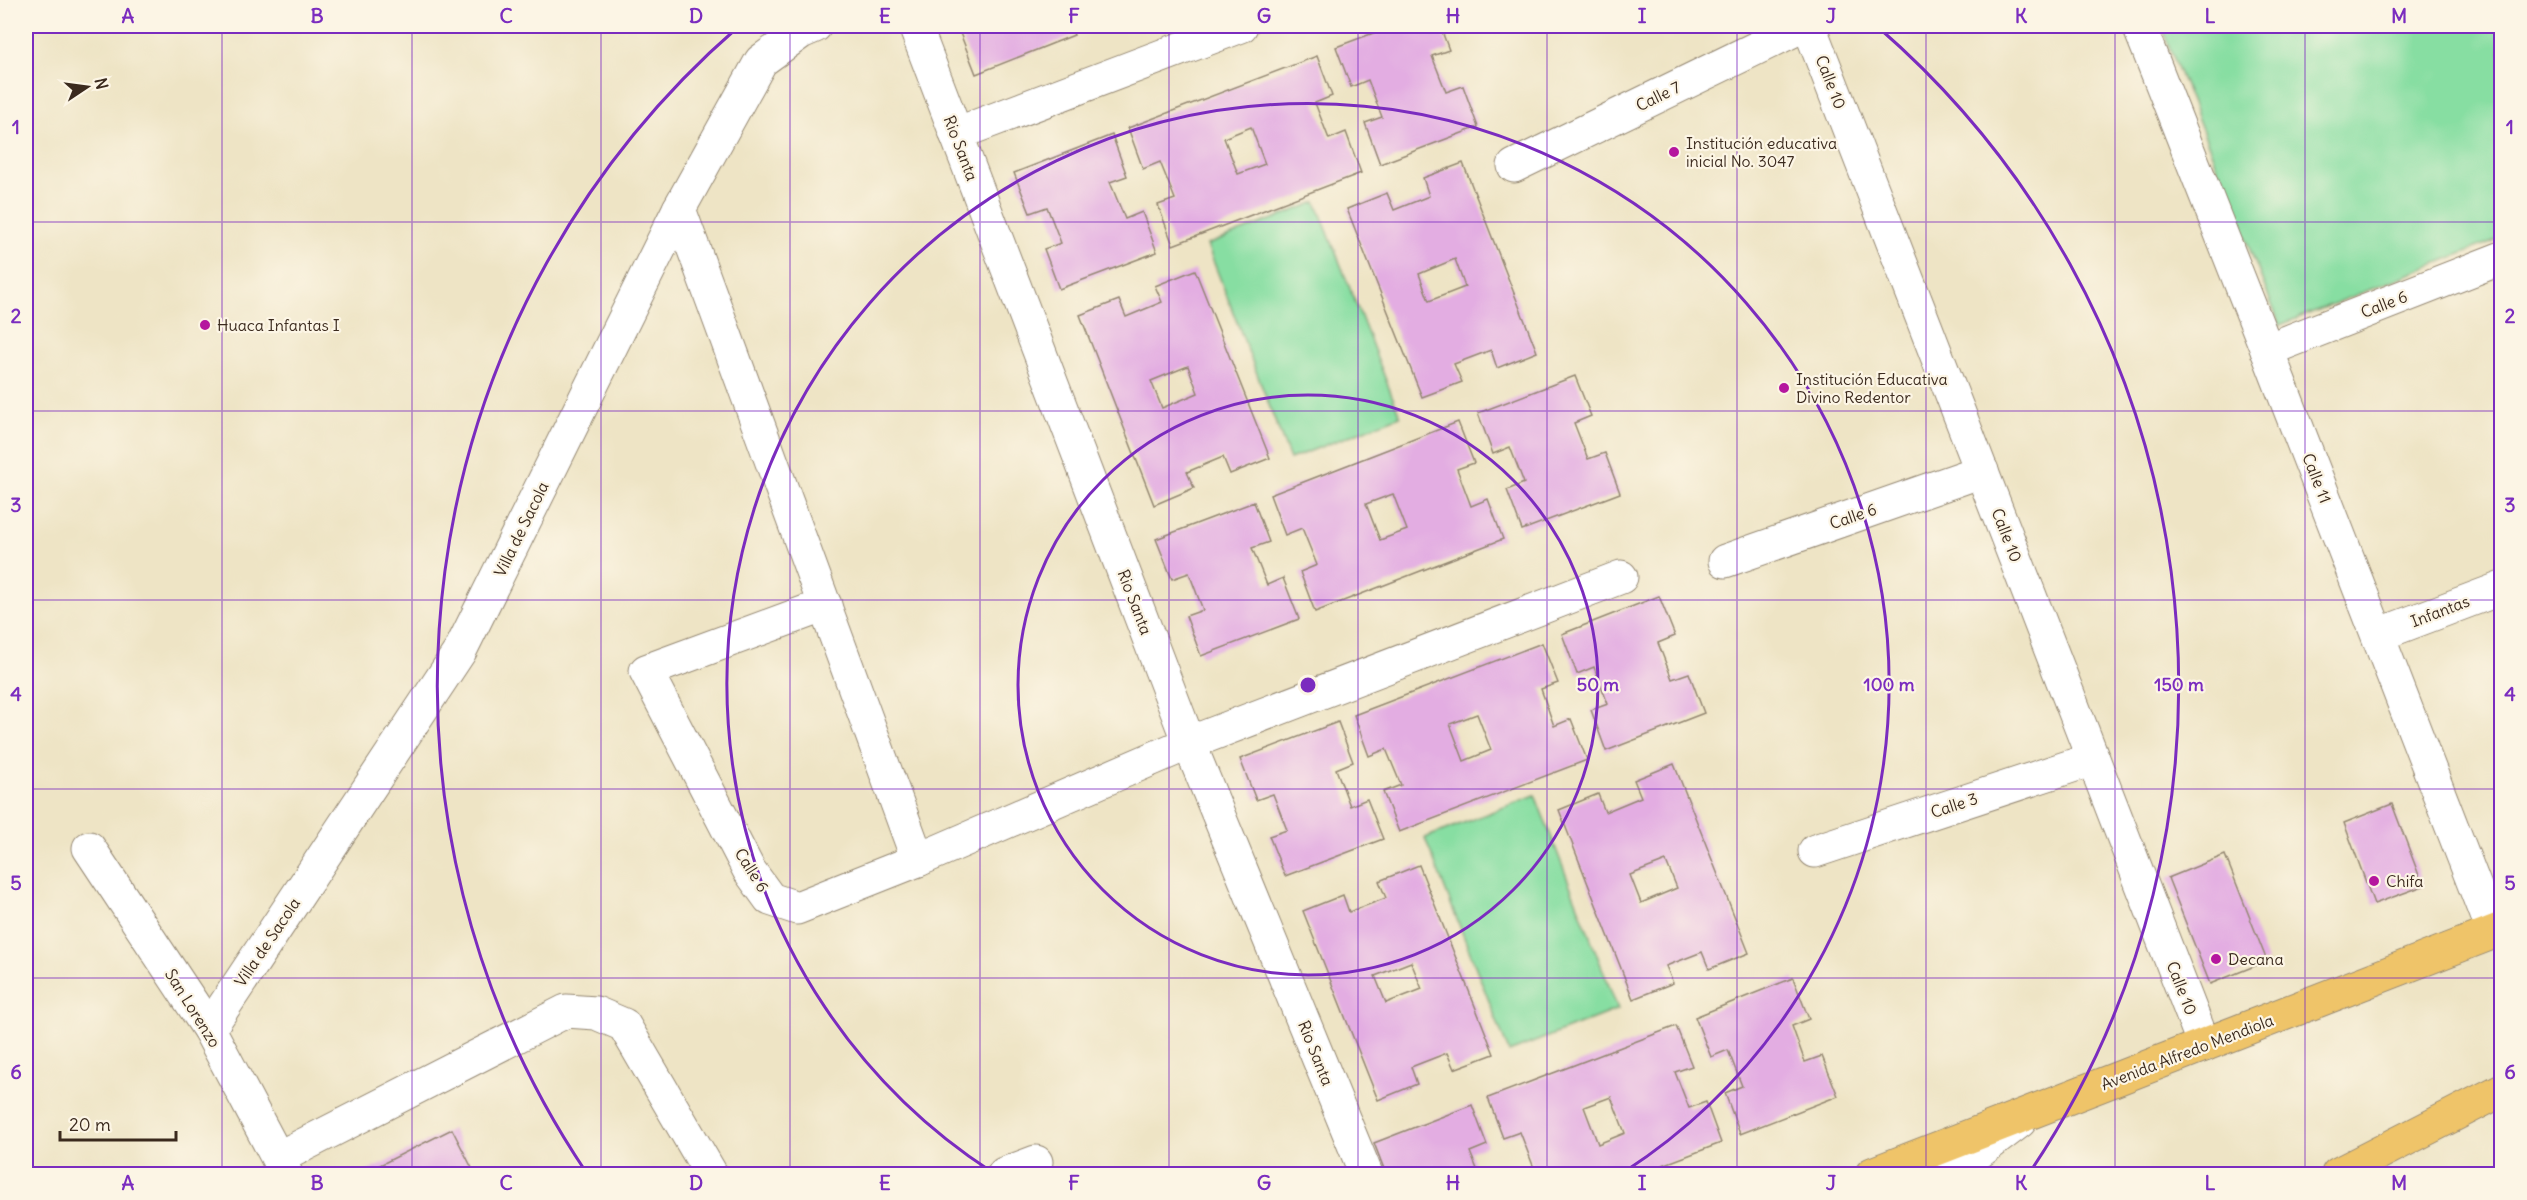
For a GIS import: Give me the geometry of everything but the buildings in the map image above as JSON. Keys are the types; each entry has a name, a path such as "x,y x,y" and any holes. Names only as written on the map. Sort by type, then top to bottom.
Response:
{"main road":[{"name":"Avenida Alfredo Mendiola","path":"1872,1174 2497,931"},
{"path":"2337,1174 2502,1090"}],"street":[{"name":"Villa de Sacola","path":"209,1029 460,651 679,209 761,61 801,32 815,26"},
{"name":"Rio Santa","path":"915,26 1189,743 1366,1174"},
{"path":"956,134 1241,26"},
{"name":"Calle 7","path":"1514,166 1802,26"},
{"name":"Calle 10","path":"1809,26 2204,1045"},
{"name":"Calle 11","path":"2139,26 2497,931"},
{"path":"679,209 918,860"},
{"name":"Calle 6","path":"2267,350 2502,258"},
{"name":"Calle 6","path":"1725,561 1982,471"},
{"name":"Calle 6","path":"825,605 645,671 749,870 770,898 797,908 918,860 1189,743 1621,577"},
{"name":"Infantas","path":"2378,635 2502,588"},
{"name":"Calle 3","path":"1815,851 2094,759"},
{"name":"San Lorenzo","path":"89,848 209,1029 282,1166"},
{"path":"282,1166 566,1011 596,1013 624,1025 711,1174"},
{"path":"1950,1174 2031,1113"},
{"path":"1005,1174 1036,1162"}],"green space":[{"path":"2161,26 2501,26 2501,238 2280,325"},
{"path":"1316,202 1400,416 1290,459 1207,245"},
{"path":"1535,795 1618,1009 1509,1052 1425,838"}],"place":[{"name":"Institución educativa inicial No. 3047","path":"1674,152"},
{"name":"Huaca Infantas I","path":"205,325"},
{"name":"Institución Educativa Divino Redentor","path":"1784,388"},
{"name":"Chifa","path":"2374,881"},
{"name":"Decana","path":"2216,959"}]}
